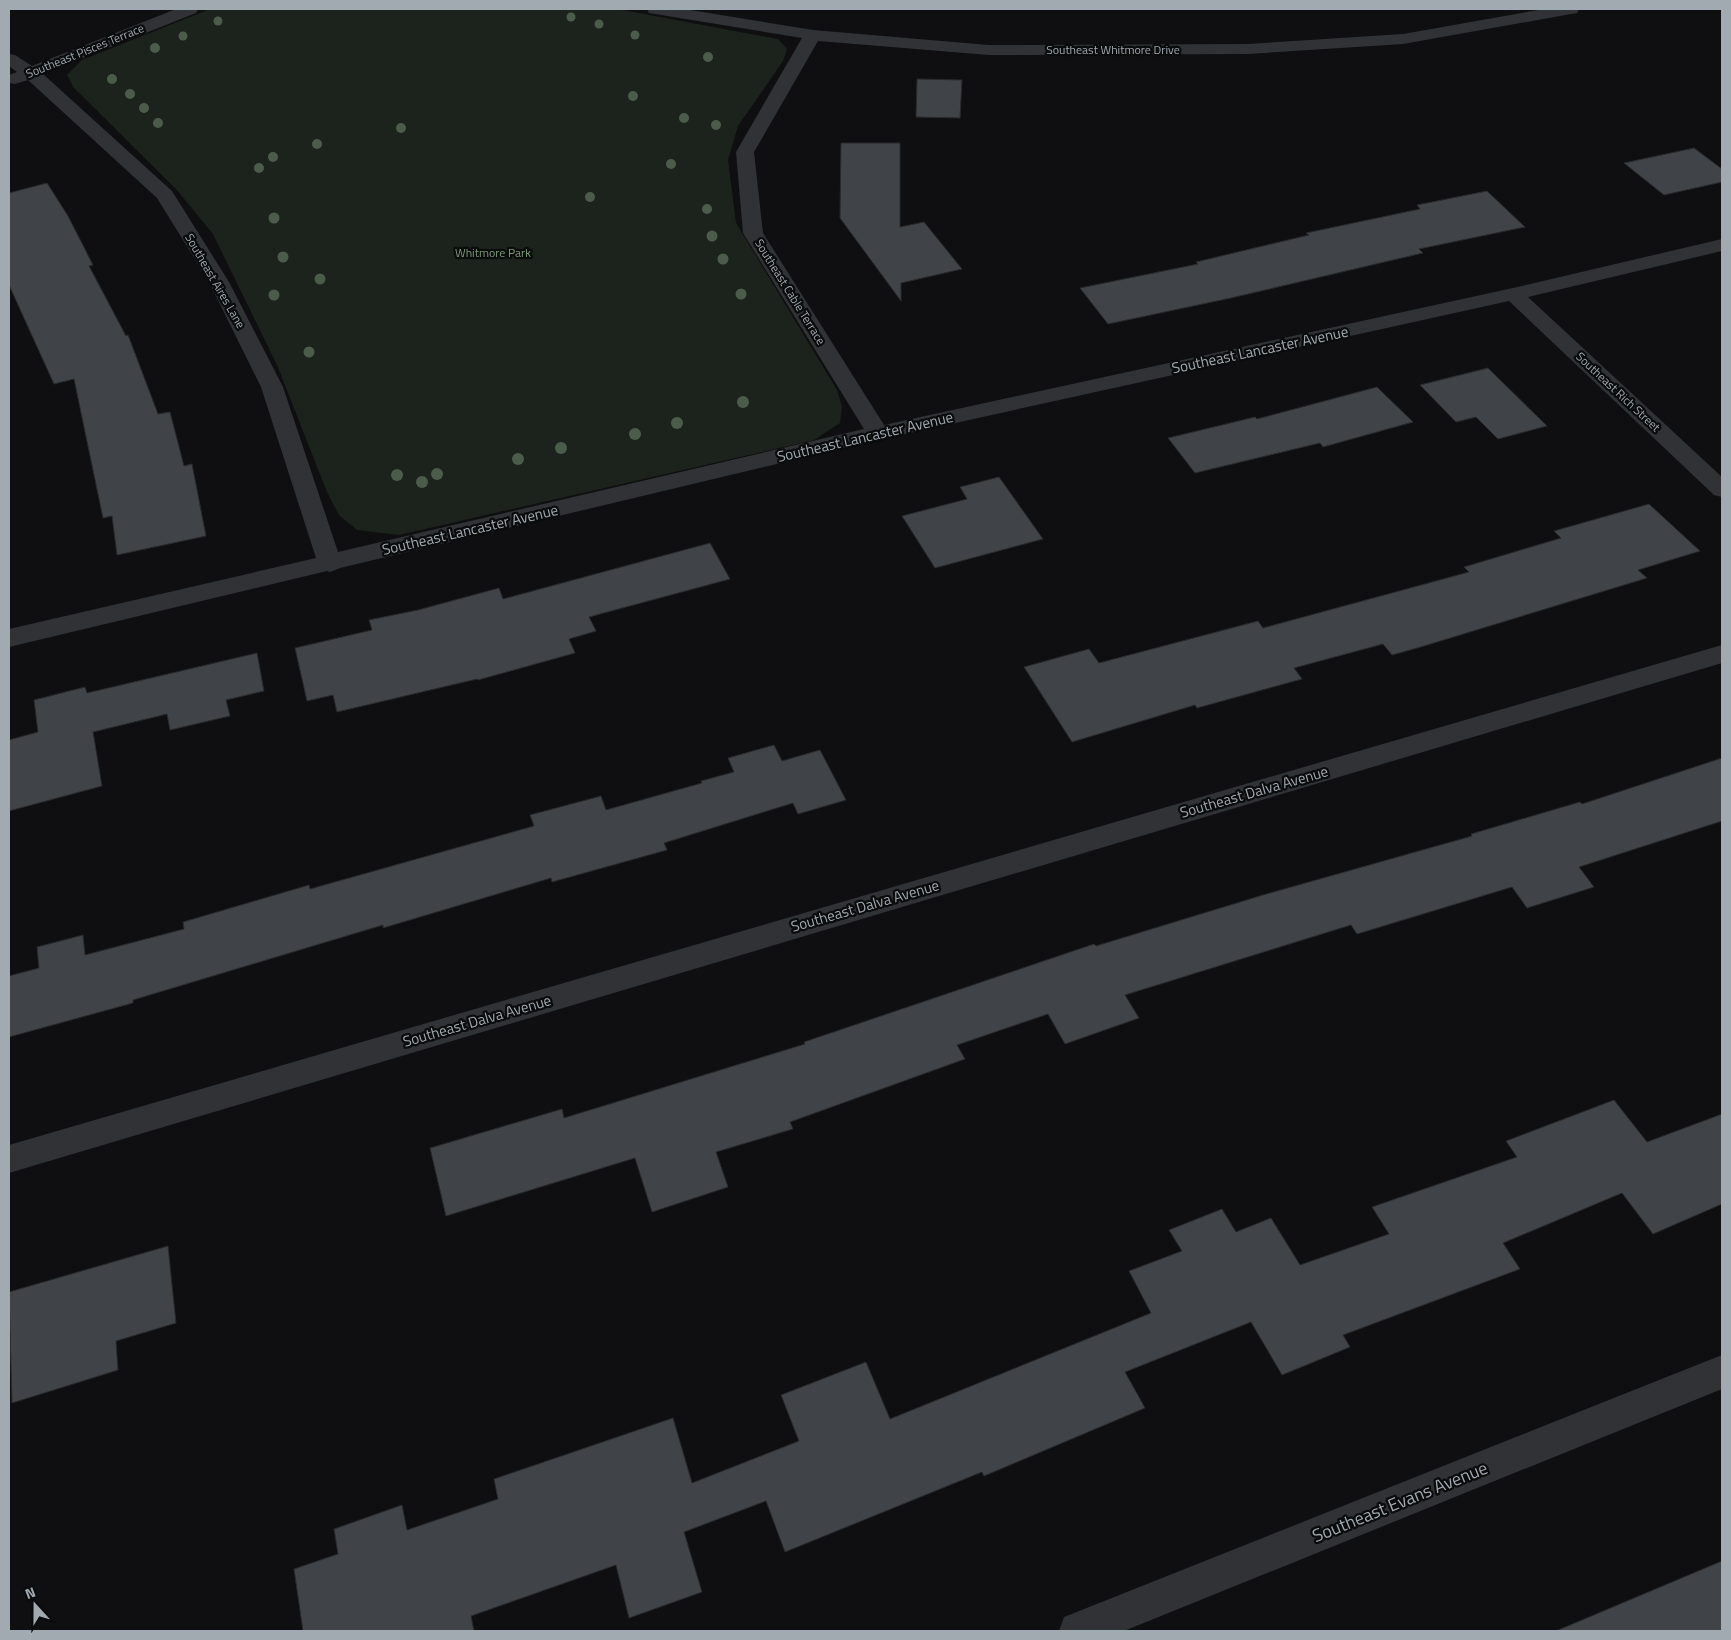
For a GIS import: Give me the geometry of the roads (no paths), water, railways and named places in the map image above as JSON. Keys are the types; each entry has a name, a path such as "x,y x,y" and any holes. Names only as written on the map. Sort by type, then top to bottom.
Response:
{"street":[{"name":"Southeast Pisces Terrace","path":"9,81 190,9"},
{"name":"Southeast Whitmore Drive","path":"654,9 813,35 990,50 1248,49 1402,39 1571,9"},
{"name":"Southeast Cable Terrace","path":"813,35 745,152 753,233 878,434"},
{"name":"Southeast Aires Lane","path":"9,59 30,72 165,195 219,282 272,387 330,564"},
{"name":"Southeast Lancaster Avenue","path":"9,638 878,434 1514,294 1722,245"},
{"name":"Southeast Rich Street","path":"1514,294 1722,490"},
{"name":"Southeast Dalva Avenue","path":"9,1159 1722,654"},
{"name":"Southeast Evans Avenue","path":"1078,1631 1722,1372"}],"park label":[{"name":"Whitmore Park","path":"493,253"}]}
